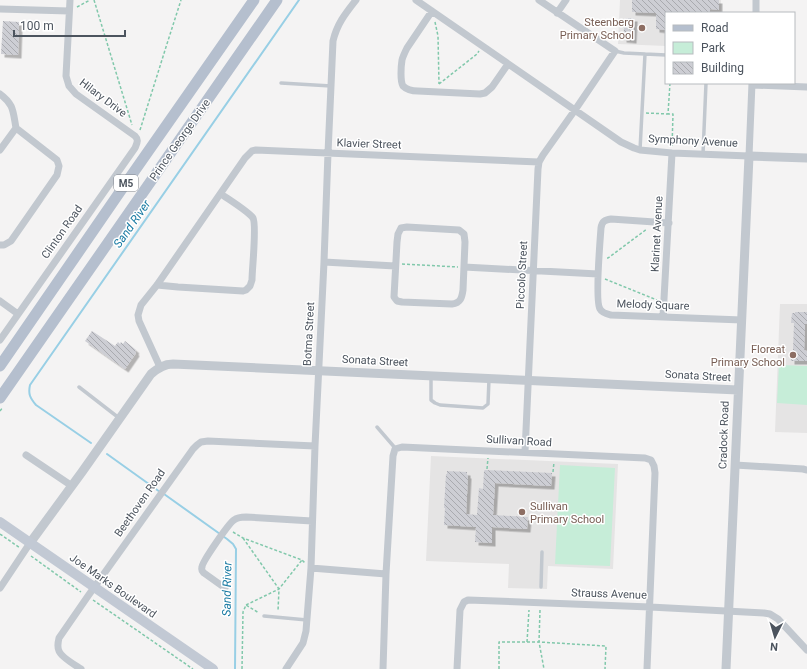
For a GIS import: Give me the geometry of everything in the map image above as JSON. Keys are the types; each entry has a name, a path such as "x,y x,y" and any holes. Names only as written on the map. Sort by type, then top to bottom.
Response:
{"main road":[{"name":"Prince George Drive","path":"0,366 254,0"},
{"name":"Prince George Drive","path":"0,398 277,0"},
{"name":"Joe Marks Boulevard","path":"0,522 25,546 95,587 212,669"}],"street":[{"name":"Hilary Drive","path":"70,0 66,76 69,86 76,94 135,136"},
{"name":"Botma Street","path":"286,669 303,643 306,631 311,568 314,446 319,371 332,86 332,55 335,32 356,0"},
{"name":"Symphony Avenue","path":"416,0 621,142 634,148 640,150 672,153 807,158"},
{"path":"539,0 615,51"},
{"path":"557,13 566,0"},
{"path":"756,0 756,12"},
{"path":"0,8 69,11"},
{"path":"432,11 407,48 402,60 402,84 407,88 413,91 485,93 492,87 508,64"},
{"name":"Piccolo Street","path":"525,452 536,187 539,162 615,51"},
{"path":"752,84 807,87"},
{"name":"Cradock Road","path":"726,669 752,84"},
{"path":"0,94 6,98 12,107 16,128 57,160 59,166 57,175 11,241 4,245 0,245"},
{"path":"0,150 16,128"},
{"name":"Clinton Road","path":"0,340 135,148 137,138 135,136"},
{"name":"Klavier Street","path":"160,367 138,315 141,305 157,285 221,194 244,158 252,151 539,162"},
{"name":"Klarinet Avenue","path":"663,317 672,153"},
{"path":"157,285 178,288 236,290 243,290 250,286 252,280 255,229 254,220 250,215 221,194"},
{"name":"Melody Square","path":"669,223 612,219 602,222 598,274 598,302 600,310 611,315 742,320"},
{"path":"401,228 435,228 461,231 464,236 464,267 463,290 461,298 456,304 397,301 394,296 395,266 399,231 401,228"},
{"path":"324,262 395,266"},
{"path":"464,267 598,274"},
{"path":"0,301 18,314"},
{"name":"Sonata Street","path":"160,367 173,364 738,390"},
{"path":"0,587 25,546 72,486 151,374 160,367"},
{"name":"Beethoven Road","path":"81,669 59,651 59,638 157,498 197,445 201,442 208,441 314,446"},
{"name":"Sullivan Road","path":"396,449 402,446 645,458 651,460 653,462 655,473 647,669"},
{"path":"384,669 386,574 393,456 396,449"},
{"path":"26,455 72,486"},
{"path":"734,465 803,468 807,470"},
{"path":"225,588 202,570 202,567 232,520 242,517 312,521"},
{"path":"311,568 386,574"},
{"name":"Strauss Avenue","path":"457,669 460,610 464,602 472,600 764,613 775,616 807,650"}],"lane":[{"path":"615,51 624,53 665,54"},
{"path":"640,150 645,54"},
{"path":"281,84 332,86"},
{"path":"703,154 706,84"},
{"path":"431,376 431,400 435,403 440,405 483,408 488,404 489,378"},
{"path":"79,387 120,418"},
{"path":"377,427 396,449"},
{"path":"541,587 542,552"},
{"path":"264,616 307,620"}],"path":[{"path":"69,11 90,0"},
{"path":"94,0 135,136"},
{"path":"135,136 141,129 181,0"},
{"path":"432,11 438,36 439,84 477,54 482,46"},
{"path":"668,114 670,84"},
{"path":"642,113 673,114 672,153"},
{"path":"599,258 608,258 649,227 650,222"},
{"path":"395,266 399,264 464,267"},
{"path":"598,274 607,280 657,300 664,300"},
{"path":"487,469 488,459"},
{"path":"553,472 554,462"},
{"path":"225,531 302,560 311,568"},
{"path":"0,534 25,546"},
{"path":"243,538 278,589 277,618"},
{"path":"30,555 84,594"},
{"path":"242,669 243,612 246,605 278,589 302,560"},
{"path":"92,599 193,669"},
{"path":"528,642 529,602"},
{"path":"540,602 539,642 544,669"},
{"path":"246,605 264,616"},
{"path":"499,669 499,642 539,642 606,646 605,669"}],"shaded area":[{"name":"Steenberg Primary School","path":"620,0 721,0 721,12 665,12 665,46 618,44"},
{"name":"Floreat Primary School","path":"780,304 807,304 807,433 775,432"},
{"name":"Sullivan Primary School","path":"431,456 618,464 613,569 548,566 547,589 508,588 509,564 426,561"}],"green space":[{"path":"779,365 807,366 807,405 777,403"},
{"path":"560,465 615,468 610,566 555,564"}],"building":[{"path":"632,0 719,0 719,10 710,9 710,12 665,12 665,30 656,29 656,13 632,12"},
{"path":"625,18 634,18 633,40 623,39"},
{"path":"3,21 19,22 18,55 1,54"},
{"path":"807,312 804,350 807,351 807,361 791,361 794,323 791,323 792,313"},
{"path":"92,331 115,346 118,342 123,344 125,341 136,350 136,353 125,369 85,341"},
{"path":"485,470 552,473 551,486 495,483 493,515 528,517 527,529 492,527 492,543 475,542 476,527 444,525 447,471 467,472 466,514 477,515 479,488 483,489"}],"waterway":[{"name":"Sand River","path":"91,443 36,405 30,396 30,385 299,0"},
{"name":"Sand River","path":"107,454 160,492"},
{"name":"Sand River","path":"164,494 227,539 236,549 235,669"}],"place":[{"name":"Steenberg Primary School","path":"642,28"},
{"name":"Floreat Primary School","path":"793,355"},
{"name":"Sullivan Primary School","path":"522,512"}]}
